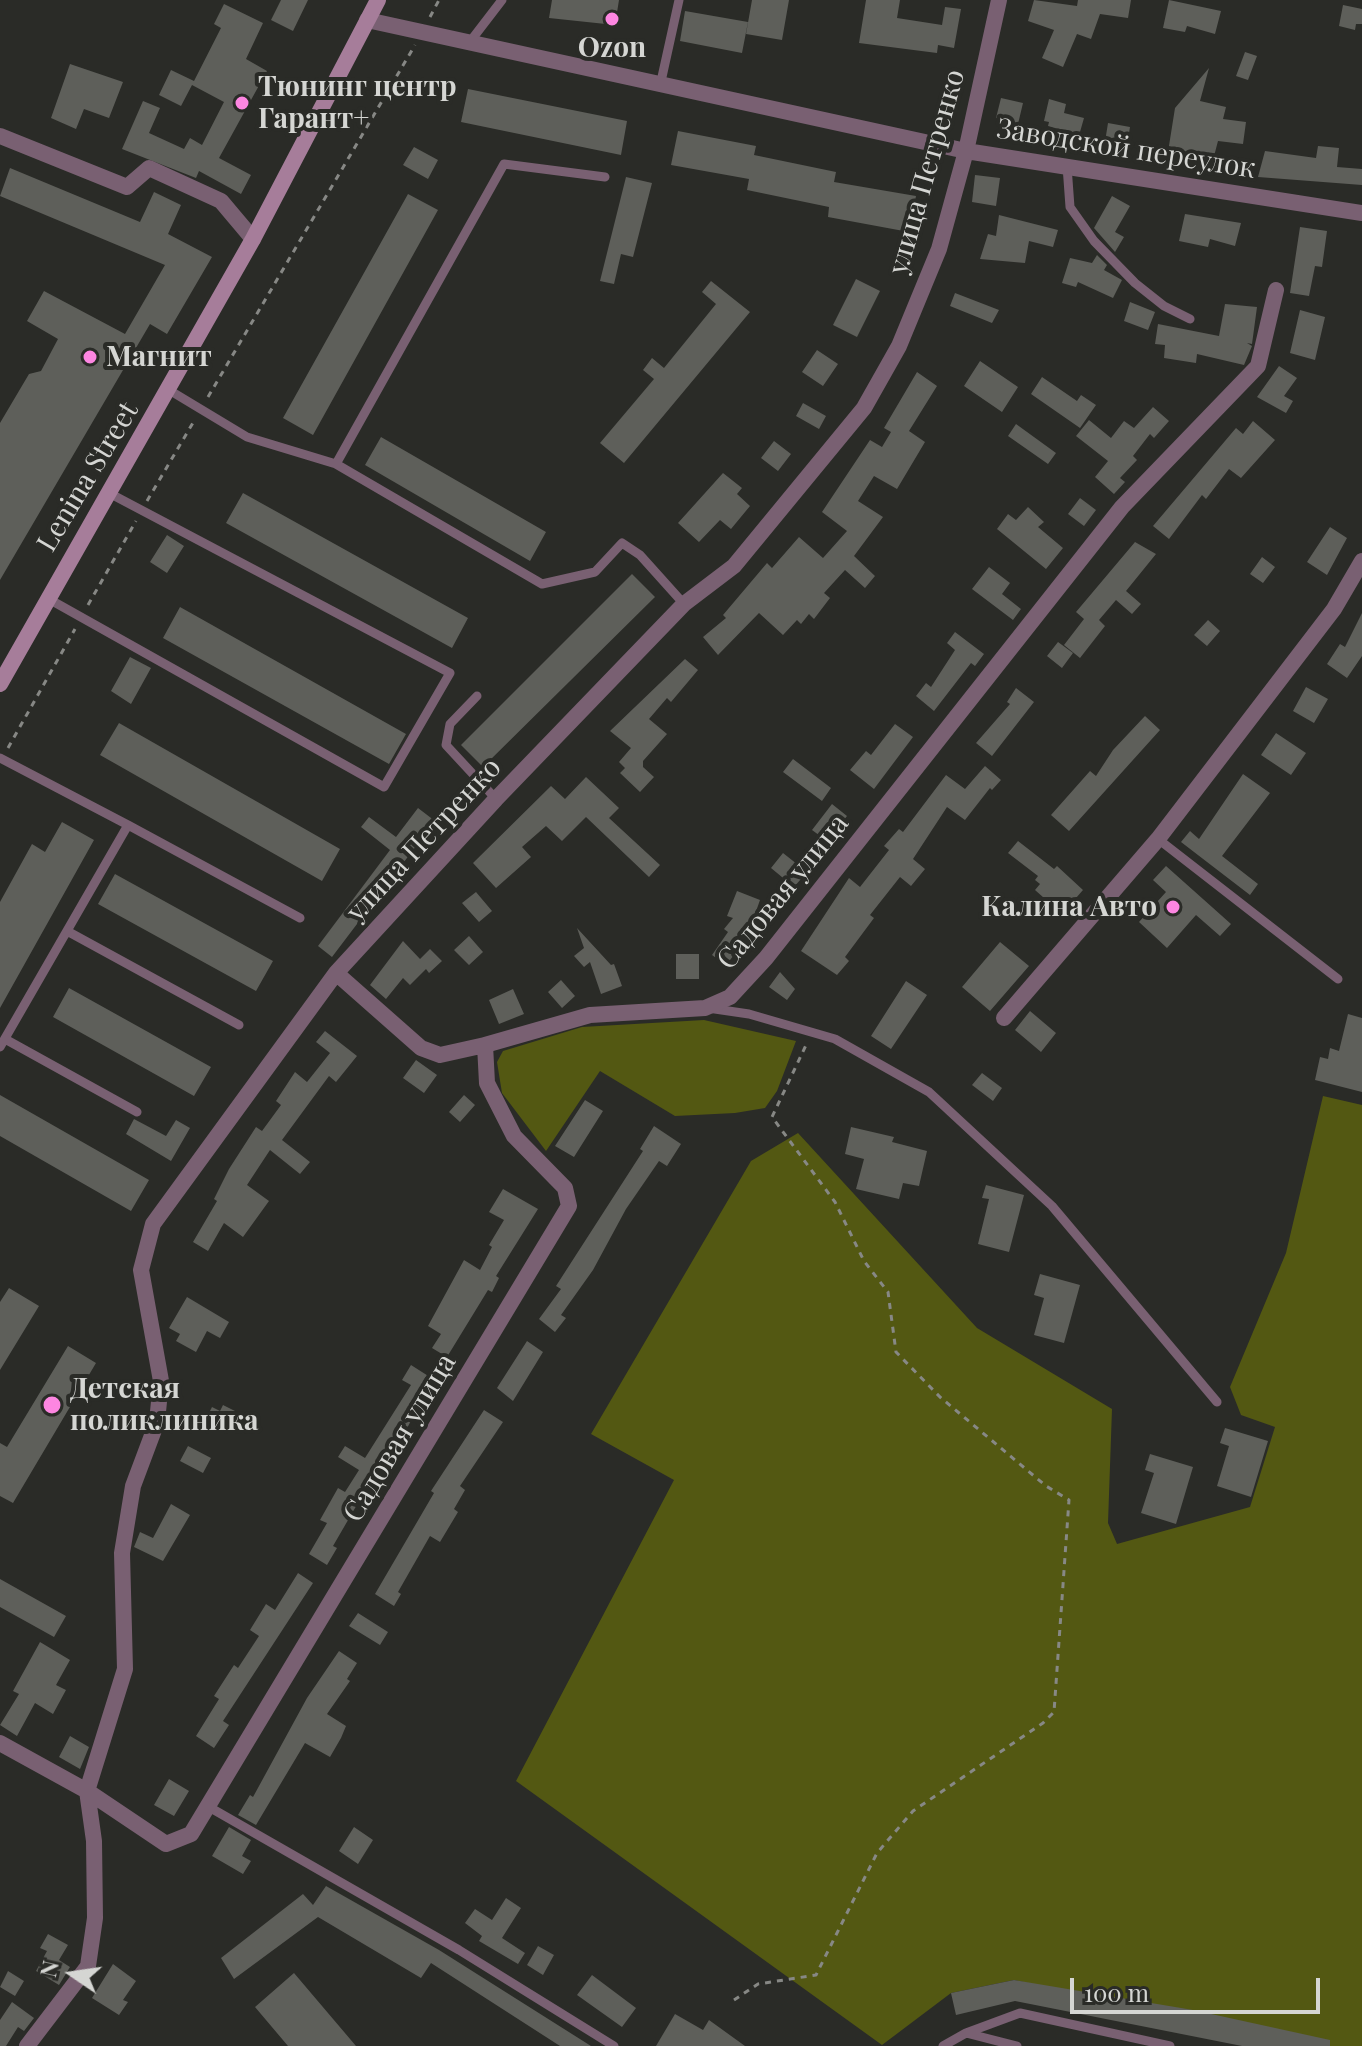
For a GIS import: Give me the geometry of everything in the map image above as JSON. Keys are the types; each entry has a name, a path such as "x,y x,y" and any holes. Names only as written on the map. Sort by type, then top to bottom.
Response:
{"street":[{"name":"Lenina Street","path":"0,684 253,239 378,0"},
{"name":"улица Петренко","path":"87,1791 125,1669 122,1553 133,1486 157,1422 161,1381 141,1270 153,1224 336,973 496,799 684,604 734,566 864,408 899,346 939,249 966,151 999,0"},
{"name":"Заводской переулок","path":"367,20 966,151 1362,213"},
{"path":"0,136 127,187 149,168 221,201 253,239"},
{"name":"Садовая улица","path":"87,1791 166,1844 191,1834 569,1206 565,1188 514,1136 487,1083 485,1045 590,1015 705,1008 730,997 766,958 1122,507 1258,366 1276,290"},
{"path":"1004,1018 1158,839 1334,609 1362,561"},
{"path":"336,973 421,1048 440,1055 485,1045"},
{"path":"0,1743 87,1791 94,1841 95,1918 88,1966 27,2046"}],"lane":[{"path":"469,43 502,0"},
{"path":"660,86 679,0"},
{"path":"336,464 504,164 605,177"},
{"path":"1067,166 1070,207 1094,241 1135,283 1164,306 1190,319"},
{"path":"169,390 247,437 336,464 542,584 595,572 622,543 640,555 684,604"},
{"path":"47,598 384,787 450,673 109,493"},
{"path":"477,696 450,724 446,745 496,799"},
{"path":"1,759 300,918"},
{"path":"128,825 2,1043 137,1112"},
{"path":"1158,839 1338,979"},
{"path":"67,931 239,1025"},
{"path":"705,1008 749,1014 835,1039 929,1092 1052,1206 1217,1402"},
{"path":"209,1807 459,1950 614,2046"},
{"path":"943,2046 966,2033 1020,2013 1170,2046"},
{"path":"966,2033 1017,2046"}],"path":[{"path":"1,759 142,509 439,0"},
{"path":"734,2000 758,1984 816,1975 877,1853 913,1811 1043,1723 1054,1712 1069,1500 1046,1486 940,1397 896,1352 888,1292 864,1261 835,1202 772,1117 813,1033"}],"green space":[{"path":"704,1020 796,1041 777,1091 765,1108 675,1116 600,1071 546,1151 502,1093 497,1062 503,1051 582,1027"},
{"path":"1323,1096 1362,1105 1362,2046 1323,2046 1014,1980 951,1993 882,2045 516,1781 674,1480 591,1434 751,1161 798,1133 977,1328 1112,1409 1108,1523 1117,1544 1250,1507 1275,1427 1241,1415 1230,1387 1286,1253"}],"building":[{"path":"281,0 308,0 293,31 271,20"},
{"path":"552,0 619,0 615,25 549,18"},
{"path":"752,0 789,0 782,40 746,34"},
{"path":"866,0 900,0 897,18 942,25 945,7 961,9 954,48 938,45 937,53 859,43"},
{"path":"1034,0 1077,6 1078,0 1131,0 1128,18 1100,14 1091,39 1077,34 1063,67 1042,58 1054,30 1028,21"},
{"path":"1169,0 1221,11 1215,34 1187,26 1185,32 1163,28"},
{"path":"224,4 263,23 246,59 267,71 219,158 251,175 241,194 199,171 196,178 122,149 143,101 160,108 149,133 184,149 190,138 202,145 224,102 192,85 181,106 159,95 171,70 194,81 221,28 214,24"},
{"path":"1343,5 1362,9 1362,24 1356,24 1355,30 1339,26"},
{"path":"685,11 748,22 742,53 680,41"},
{"path":"1245,52 1257,56 1248,80 1236,76"},
{"path":"70,64 123,82 109,118 84,109 76,129 51,118"},
{"path":"1209,68 1200,101 1226,107 1223,119 1246,122 1243,144 1218,141 1213,160 1168,152 1175,108"},
{"path":"468,89 627,121 621,155 461,122"},
{"path":"1001,98 1023,103 1018,124 996,118"},
{"path":"1049,99 1066,104 1064,113 1084,118 1078,139 1061,135 1062,130 1048,126 1049,122 1044,121"},
{"path":"1108,123 1130,127 1126,152 1104,148"},
{"path":"678,131 756,146 754,155 836,172 834,182 916,196 909,232 828,217 829,207 747,190 749,179 671,165"},
{"path":"1318,146 1339,148 1337,167 1362,169 1362,185 1258,177 1265,151 1316,158"},
{"path":"414,147 438,160 428,179 403,165"},
{"path":"10,168 140,222 154,192 181,205 168,234 212,257 167,334 150,324 0,580 0,423 29,374 41,371 58,339 27,321 44,291 125,334 165,265 0,196"},
{"path":"975,175 1000,178 996,206 972,202"},
{"path":"626,177 652,183 633,257 621,254 614,284 600,281"},
{"path":"408,194 438,210 313,435 283,418"},
{"path":"1112,196 1130,206 1115,232 1124,237 1115,252 1094,228"},
{"path":"1185,214 1241,223 1235,246 1210,239 1208,247 1179,241"},
{"path":"999,215 1058,230 1053,247 1029,241 1025,263 980,259 988,234 996,236"},
{"path":"1300,227 1327,231 1322,267 1315,266 1309,296 1290,293"},
{"path":"1097,255 1107,265 1104,270 1122,280 1113,298 1078,282 1076,287 1062,283 1070,258 1092,263"},
{"path":"856,279 880,291 857,337 833,325"},
{"path":"711,281 750,312 624,463 600,443 654,379 643,370 652,358 664,368 716,304 702,292"},
{"path":"955,293 999,310 992,323 950,306"},
{"path":"1130,302 1155,312 1148,330 1124,321"},
{"path":"1225,304 1257,307 1252,344 1247,343 1252,346 1244,365 1197,354 1196,363 1164,358 1165,345 1155,344 1158,324 1219,336"},
{"path":"1300,310 1325,317 1315,360 1290,353"},
{"path":"817,350 838,364 823,386 802,372"},
{"path":"980,361 1018,387 1002,412 964,386"},
{"path":"1279,366 1297,378 1284,396 1293,401 1286,413 1257,397"},
{"path":"917,372 937,386 909,431 925,442 897,489 874,476 858,501 883,517 854,556 875,576 865,588 845,570 824,593 830,598 814,619 809,614 801,624 797,620 783,635 759,613 718,655 703,637 726,618 723,615 767,563 772,568 799,537 823,558 847,531 822,512 870,440 882,447 891,432 884,428"},
{"path":"1042,377 1077,401 1081,395 1096,405 1080,428 1031,394"},
{"path":"803,403 826,416 819,429 796,416"},
{"path":"1153,407 1169,421 1154,438 1150,434 1133,456 1137,460 1120,478 1125,482 1114,494 1095,477 1108,461 1076,436 1089,420 1111,438 1124,421 1134,428"},
{"path":"1253,421 1275,440 1241,478 1229,469 1206,499 1202,495 1169,539 1153,526 1236,428 1243,434"},
{"path":"1016,424 1056,453 1048,464 1008,436"},
{"path":"381,437 546,532 530,561 365,465"},
{"path":"774,441 791,454 778,471 761,458"},
{"path":"723,473 742,488 737,494 750,506 731,529 720,520 699,542 678,523"},
{"path":"243,493 468,618 452,648 226,523"},
{"path":"1080,498 1096,510 1084,526 1068,514"},
{"path":"1028,507 1044,522 1038,527 1063,548 1046,569 997,529 1008,514 1016,520"},
{"path":"1330,527 1347,538 1327,575 1307,562"},
{"path":"167,535 184,546 167,573 150,562"},
{"path":"1135,542 1156,554 1126,591 1141,604 1132,614 1116,600 1099,620 1105,626 1080,658 1064,645 1084,619 1076,612"},
{"path":"1262,557 1275,567 1263,583 1250,574"},
{"path":"989,567 1010,583 1002,594 1021,609 1013,620 972,589"},
{"path":"632,574 655,597 483,767 461,745"},
{"path":"180,607 406,734 389,764 163,638"},
{"path":"1362,613 1362,656 1347,678 1327,664 1340,644 1345,647"},
{"path":"1208,620 1220,631 1207,646 1194,635"},
{"path":"955,632 984,654 975,666 971,663 934,711 916,696 926,683 931,687 955,650 947,643"},
{"path":"1058,642 1073,653 1062,668 1047,656"},
{"path":"130,657 151,668 131,704 111,691"},
{"path":"685,659 698,670 671,702 667,698 649,719 667,734 643,761 643,767 654,777 640,792 620,773 625,768 619,762 631,748 610,731"},
{"path":"1306,687 1328,699 1314,723 1293,711"},
{"path":"1016,688 1034,702 992,756 976,743 1010,704 1007,702"},
{"path":"1145,716 1160,730 1069,831 1051,815 1090,771 1096,776 1113,750"},
{"path":"119,723 340,849 322,881 100,755"},
{"path":"895,724 913,737 874,789 850,770 866,751 871,755"},
{"path":"1276,733 1306,753 1291,775 1261,755"},
{"path":"793,759 831,788 822,801 783,772"},
{"path":"985,766 1001,780 992,790 990,788 965,820 947,807 913,859 925,869 911,886 900,877 870,915 874,918 845,957 849,961 837,975 801,951 849,878 860,887 889,850 884,846 899,829 903,832 946,775 965,789"},
{"path":"1243,774 1270,793 1222,856 1258,884 1250,895 1181,842 1190,831 1199,839"},
{"path":"586,777 619,808 609,818 660,865 649,877 586,817 562,841 546,826 522,847 531,857 496,888 473,863 551,786 565,799"},
{"path":"832,804 847,816 827,841 812,830"},
{"path":"418,808 435,821 332,957 318,946 390,850 361,827 369,817 396,837"},
{"path":"62,822 94,840 0,1008 0,902 32,844 45,852"},
{"path":"1018,841 1054,869 1057,866 1083,890 1062,914 1035,890 1040,884 1035,880 1038,876 1008,853"},
{"path":"783,853 807,872 794,887 771,868"},
{"path":"1166,866 1231,924 1220,936 1196,915 1167,948 1139,922 1166,892 1153,880"},
{"path":"115,874 273,961 256,991 98,904"},
{"path":"737,891 760,900 753,920 758,925 726,965 712,955 728,932 724,929 733,918 727,916"},
{"path":"476,892 492,911 479,922 462,903"},
{"path":"577,928 611,965 614,964 622,986 601,994 590,962 584,967 574,956 584,948"},
{"path":"469,936 483,952 469,965 454,950"},
{"path":"403,941 420,959 430,949 442,961 429,973 426,969 410,985 403,978 386,999 370,985"},
{"path":"1000,942 1029,966 990,1011 962,987"},
{"path":"676,954 699,954 699,979 676,979"},
{"path":"780,972 795,989 787,1000 769,987"},
{"path":"561,980 575,996 562,1008 548,992"},
{"path":"906,981 927,995 891,1049 871,1036"},
{"path":"69,988 211,1067 194,1096 53,1017"},
{"path":"513,989 524,1014 499,1024 489,1000"},
{"path":"1030,1011 1056,1033 1041,1052 1015,1030"},
{"path":"1348,1014 1362,1018 1362,1092 1315,1080 1320,1057 1328,1059 1330,1048 1339,1051"},
{"path":"325,1031 357,1056 336,1082 329,1076 282,1140 310,1162 300,1174 270,1150 247,1185 269,1201 243,1237 224,1223 208,1251 193,1242 217,1201 214,1199 229,1169 256,1127 262,1131 281,1105 276,1101 295,1072 307,1082 330,1053 316,1042"},
{"path":"416,1060 437,1075 424,1093 403,1078"},
{"path":"982,1073 1002,1088 993,1101 972,1085"},
{"path":"0,1095 149,1180 131,1211 0,1136"},
{"path":"464,1095 475,1105 460,1122 449,1112"},
{"path":"585,1100 603,1111 574,1157 555,1146"},
{"path":"134,1119 166,1136 176,1120 190,1128 171,1161 126,1134"},
{"path":"654,1126 681,1144 667,1166 659,1161 626,1209 593,1270 561,1315 566,1318 555,1332 539,1319 561,1289 556,1286 643,1151 640,1149"},
{"path":"851,1127 894,1137 892,1142 927,1151 919,1186 903,1183 899,1199 856,1189 864,1159 845,1154"},
{"path":"986,1185 1024,1195 1009,1252 978,1244 989,1199 982,1198"},
{"path":"503,1189 538,1209 496,1276 499,1278 492,1292 488,1290 447,1357 432,1348 441,1334 428,1326 464,1260 480,1270 492,1247 489,1245 504,1220 489,1212"},
{"path":"1040,1274 1080,1285 1064,1343 1034,1335 1044,1298 1034,1295"},
{"path":"9,1288 39,1306 0,1370 0,1302"},
{"path":"187,1297 229,1322 220,1338 207,1331 196,1352 176,1341 180,1334 169,1328"},
{"path":"527,1341 543,1352 513,1401 497,1388"},
{"name":"Детская поликлиника","path":"68,1346 96,1363 13,1503 0,1496 0,1443 7,1447"},
{"path":"411,1365 433,1379 395,1451 365,1498 362,1496 333,1546 337,1548 327,1565 309,1554 327,1523 320,1520 338,1488 345,1492 359,1470 338,1457 345,1446 365,1458 411,1385 402,1380"},
{"path":"223,1405 235,1411 224,1434 203,1425 212,1407 220,1411"},
{"path":"484,1410 503,1422 460,1486 465,1490 454,1509 458,1512 440,1542 430,1536 398,1592 401,1594 394,1606 375,1594 434,1493 431,1491"},
{"path":"1225,1428 1268,1441 1251,1497 1217,1486 1229,1446 1220,1443"},
{"path":"188,1446 211,1458 203,1473 180,1461"},
{"path":"1150,1454 1193,1467 1176,1524 1141,1513 1154,1473 1145,1470"},
{"path":"171,1504 190,1515 163,1561 134,1547 140,1532 153,1538"},
{"path":"298,1573 313,1583 223,1721 229,1725 214,1748 196,1736 219,1699 214,1696 234,1665 238,1668 259,1636 250,1630 266,1604 275,1610"},
{"path":"0,1579 66,1616 54,1637 0,1607"},
{"path":"358,1613 388,1632 380,1645 349,1626"},
{"path":"40,1642 70,1660 56,1685 66,1690 53,1714 35,1703 17,1736 0,1725 19,1694 13,1691"},
{"path":"339,1651 357,1663 347,1679 350,1681 327,1714 346,1726 341,1738 330,1757 305,1743 256,1825 238,1815 250,1795 253,1797 307,1698"},
{"path":"70,1736 89,1747 80,1769 59,1757"},
{"path":"169,1779 189,1791 174,1816 154,1805"},
{"path":"229,1827 251,1840 242,1856 251,1861 243,1874 212,1856"},
{"path":"354,1827 373,1840 358,1864 339,1851"},
{"path":"326,1886 439,1950 591,2046 560,2046 431,1963 421,1978 318,1917 234,1979 221,1958 303,1894 313,1905"},
{"path":"506,1898 521,1908 502,1938 525,1953 518,1964 479,1941 482,1936 465,1923 475,1909 492,1920"},
{"path":"48,1934 68,1945 59,1960 70,1967 59,1985 36,1971 47,1951 40,1948"},
{"path":"538,1946 554,1955 543,1975 527,1965"},
{"path":"113,1964 136,1981 123,2000 128,2002 119,2015 92,1998"},
{"path":"8,1971 24,1981 15,1996 0,1987"},
{"path":"294,1973 356,2046 288,2046 255,2007"},
{"path":"592,1975 636,2008 622,2027 577,1995"},
{"path":"1014,1980 1193,2010 1330,2040 1330,2046 1242,2046 1015,2001 956,2015 951,1993"},
{"path":"12,2002 34,2018 24,2031 18,2027 6,2046 0,2046 0,2020"},
{"path":"675,2014 703,2030 709,2020 745,2046 656,2046"}],"place":[{"name":"Ozon","path":"612,19"},
{"name":"Тюнинг центр Гарант+","path":"242,103"},
{"name":"Магнит","path":"90,357"},
{"name":"Калина Авто","path":"1173,907"},
{"name":"Детская поликлиника","path":"52,1405"}]}
